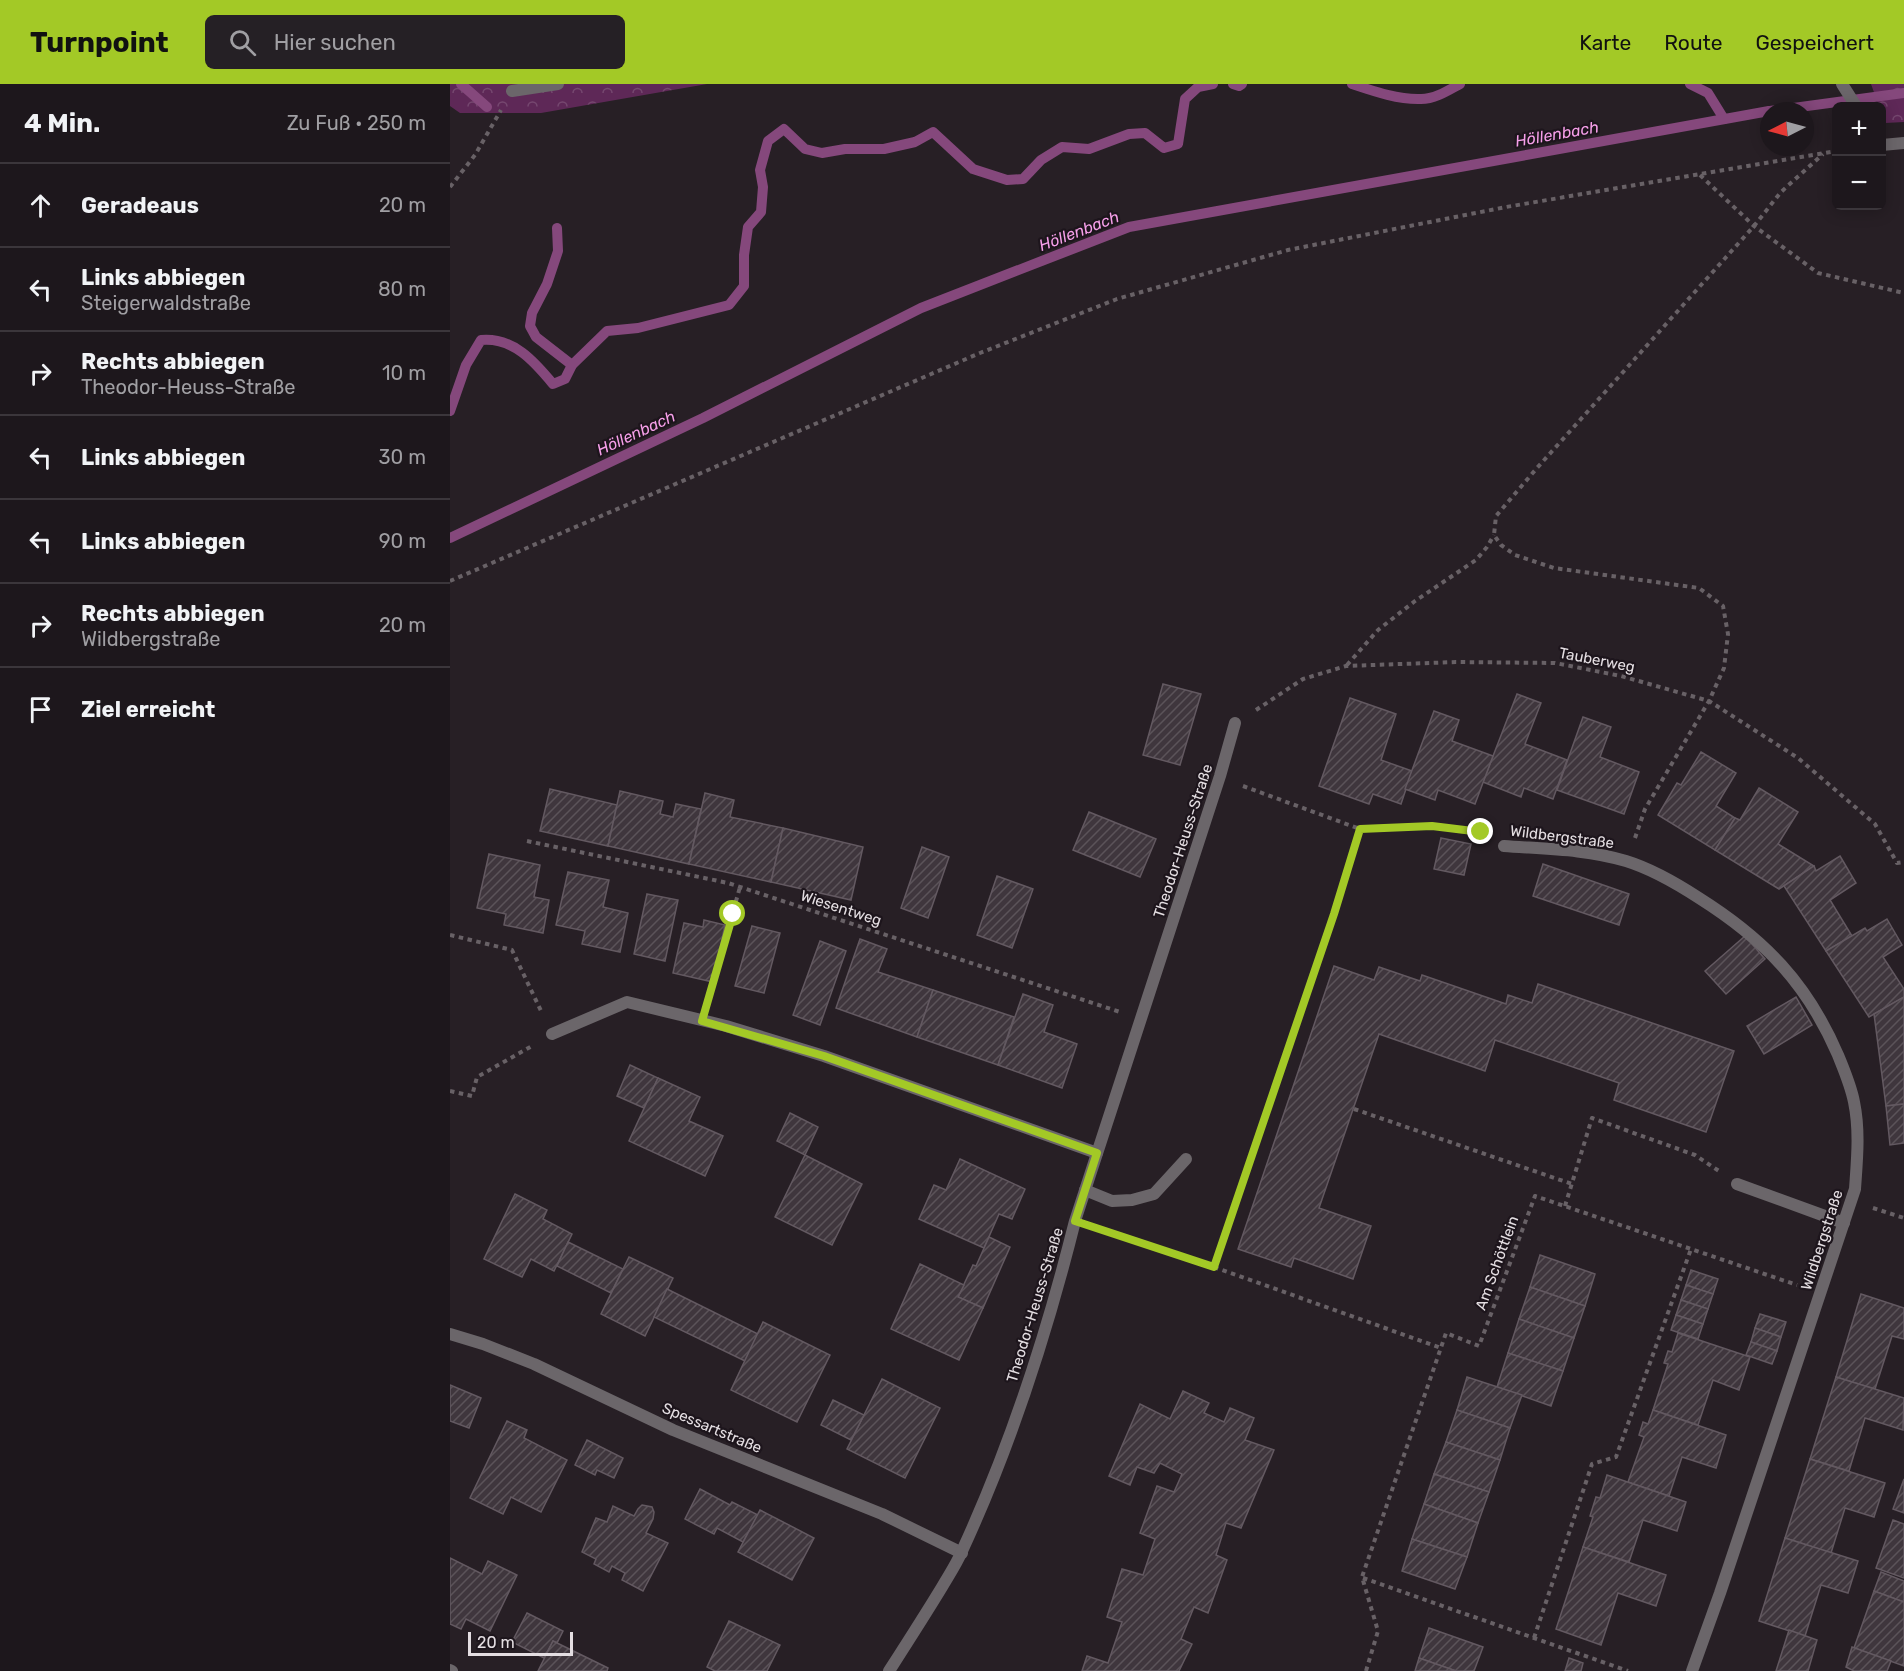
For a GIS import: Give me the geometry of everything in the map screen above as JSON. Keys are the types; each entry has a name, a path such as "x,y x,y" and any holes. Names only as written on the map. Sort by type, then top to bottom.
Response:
{"street":[{"path":"512,91 558,84"},
{"path":"1842,84 1853,102"},
{"path":"1886,145 1904,143"},
{"name":"Theodor-Heuss-Straße","path":"889,1671 962,1553 1005,1449 1038,1352 1075,1221 1220,776 1235,723"},
{"name":"Wildbergstraße","path":"1504,846 1583,852 1626,861 1671,880 1730,918 1779,961 1812,1003 1844,1069 1854,1102 1858,1147 1855,1189 1692,1671"},
{"path":"552,1034 627,1002 824,1056 1097,1153"},
{"path":"1085,1190 1112,1201 1132,1200 1154,1194 1186,1159"},
{"path":"1737,1184 1844,1224"},
{"name":"Spessartstraße","path":"450,1334 534,1364 673,1430 882,1514 962,1553"}],"path":[{"path":"450,186 475,155 512,91"},
{"path":"450,581 981,352 1117,299 1288,250 1506,207 1832,152"},
{"path":"1346,666 1378,630 1414,601 1476,560 1494,535 1496,516 1537,468 1754,226 1781,192 1824,154"},
{"path":"1699,175 1754,226 1818,273 1904,293"},
{"path":"1494,535 1501,545 1515,555 1554,568 1699,588 1723,606 1728,634 1724,668 1709,701 1645,809 1626,861"},
{"name":"Tauberweg","path":"1235,723 1303,680 1346,666 1456,662 1555,663 1621,675 1709,701 1798,758 1875,824 1897,862 1904,862"},
{"name":"Wildbergstraße","path":"1248,788 1360,829 1432,826 1481,832 1504,846"},
{"path":"1214,1267 1330,925 1360,829"},
{"name":"Wiesentweg","path":"527,841 740,887 1141,1019"},
{"path":"702,1021 740,887"},
{"path":"450,935 512,950 552,1034 477,1077 472,1096 450,1091"},
{"path":"1354,1109 1572,1184"},
{"path":"1565,1206 1592,1118 1695,1155 1737,1184"},
{"name":"Am Schöttlein","path":"1441,1348 1446,1333 1479,1346 1535,1196 1820,1293"},
{"path":"1885,1212 1904,1218"},
{"path":"1075,1221 1214,1267 1441,1348 1362,1577 1378,1631 1366,1671"},
{"path":"1534,1638 1592,1464 1616,1457 1691,1249"},
{"path":"1362,1577 1628,1671"}],"green space":[{"path":"450,84 707,84 541,113 460,113 450,106"},
{"path":"1871,84 1904,84 1904,122 1886,123 1886,102 1878,102"}],"building":[{"path":"1163,684 1201,694 1180,765 1143,755"},
{"path":"1517,694 1541,703 1525,744 1567,760 1553,799 1524,788 1521,797 1483,782"},
{"path":"1350,698 1396,714 1381,760 1412,771 1401,804 1373,794 1369,804 1319,786"},
{"path":"1434,711 1459,720 1452,741 1493,756 1475,804 1438,790 1435,800 1405,789"},
{"path":"1583,717 1611,727 1600,757 1639,772 1624,814 1557,790"},
{"path":"1701,752 1736,773 1716,806 1735,818 1715,850 1658,815 1677,783 1681,785"},
{"path":"1759,788 1798,812 1778,844 1814,866 1779,889 1715,850 1735,818 1740,820"},
{"path":"550,789 617,805 608,846 540,831"},
{"path":"620,791 663,801 660,814 673,817 676,804 701,809 689,864 608,846"},
{"path":"705,793 734,800 730,817 783,828 771,882 689,864"},
{"path":"1089,812 1156,839 1140,877 1073,850"},
{"path":"783,828 863,847 851,900 771,882"},
{"path":"1441,838 1471,844 1464,875 1434,869"},
{"path":"922,847 949,857 928,918 901,908"},
{"path":"489,854 540,865 534,897 549,900 543,933 504,925 506,914 477,908"},
{"path":"1840,856 1856,883 1830,900 1852,936 1826,951 1784,886 1814,866 1816,871"},
{"path":"1543,864 1629,894 1619,925 1533,896"},
{"path":"568,872 609,880 603,907 628,913 620,952 582,944 585,931 556,925"},
{"path":"997,876 1033,889 1012,948 977,935"},
{"path":"647,894 678,900 665,961 634,954"},
{"path":"1887,919 1902,945 1883,957 1904,989 1904,997 1869,1017 1826,951 1865,928 1867,931"},
{"path":"704,920 725,925 713,982 673,973 684,923 703,927"},
{"path":"752,926 780,933 764,993 735,986"},
{"path":"1745,936 1765,959 1726,994 1705,971"},
{"path":"860,939 887,949 878,972 933,990 917,1037 836,1008"},
{"path":"820,941 846,951 820,1025 793,1015"},
{"path":"1334,966 1374,980 1379,967 1420,981 1422,975 1506,1004 1508,995 1532,1003 1538,984 1734,1051 1706,1132 1614,1100 1619,1083 1495,1040 1485,1071 1379,1034 1319,1208 1371,1226 1353,1279 1294,1258 1291,1267 1238,1249"},
{"path":"933,990 1014,1017 998,1065 917,1037"},
{"path":"1023,994 1053,1005 1044,1032 1077,1044 1062,1088 998,1065"},
{"path":"1796,997 1812,1025 1764,1054 1747,1026"},
{"path":"1904,997 1904,1104 1886,1106 1874,1014"},
{"path":"630,1065 658,1078 644,1108 617,1096"},
{"path":"658,1078 700,1097 689,1121 723,1136 705,1176 629,1141"},
{"path":"1904,1104 1904,1143 1890,1145 1886,1106"},
{"path":"790,1113 818,1127 805,1155 777,1141"},
{"path":"805,1155 862,1184 832,1245 775,1217"},
{"path":"960,1159 1025,1189 1012,1219 999,1214 984,1248 919,1219 934,1185 946,1190"},
{"path":"515,1194 547,1210 543,1219 572,1234 554,1271 531,1259 522,1277 484,1259"},
{"path":"989,1237 1010,1247 983,1308 958,1297"},
{"path":"568,1242 623,1269 611,1293 557,1266"},
{"path":"1540,1255 1595,1274 1585,1306 1530,1287"},
{"path":"629,1257 673,1278 645,1336 601,1314"},
{"path":"920,1264 964,1285 958,1297 983,1308 959,1360 891,1329"},
{"path":"1691,1270 1718,1279 1713,1294 1686,1285"},
{"path":"1686,1285 1713,1294 1708,1309 1681,1300"},
{"path":"1530,1287 1585,1306 1574,1338 1519,1319"},
{"path":"667,1289 758,1334 745,1361 654,1317"},
{"path":"1861,1294 1904,1308 1904,1339 1892,1336 1875,1389 1836,1377"},
{"path":"1681,1300 1708,1309 1703,1324 1676,1315"},
{"path":"1760,1314 1786,1322 1781,1337 1755,1328"},
{"path":"1676,1315 1703,1324 1698,1339 1671,1330"},
{"path":"1519,1319 1574,1338 1563,1371 1508,1353"},
{"path":"763,1322 830,1355 797,1422 731,1390"},
{"path":"1755,1328 1781,1337 1777,1351 1751,1342"},
{"path":"1678,1333 1750,1357 1739,1390 1713,1380 1698,1425 1653,1410 1668,1364 1664,1363 1668,1351 1672,1352"},
{"path":"1751,1342 1777,1351 1772,1364 1746,1355"},
{"path":"1508,1353 1563,1371 1551,1406 1497,1387"},
{"path":"1467,1377 1522,1395 1510,1428 1457,1410"},
{"path":"1836,1377 1904,1398 1903,1430 1865,1418 1849,1471 1810,1459"},
{"path":"882,1379 940,1408 905,1478 847,1449"},
{"path":"450,1385 481,1398 469,1428 450,1421"},
{"path":"1183,1391 1209,1403 1204,1413 1224,1422 1230,1408 1254,1418 1245,1440 1274,1450 1241,1528 1226,1523 1216,1555 1227,1560 1208,1613 1194,1607 1181,1639 1192,1644 1179,1671 1082,1671 1087,1656 1108,1663 1122,1622 1107,1617 1122,1569 1143,1575 1155,1539 1140,1533 1157,1486 1174,1492 1182,1474 1160,1463 1154,1473 1137,1467 1130,1485 1109,1476 1140,1404 1170,1419"},
{"path":"833,1400 864,1415 851,1440 821,1425"},
{"path":"1457,1410 1510,1428 1500,1460 1446,1442"},
{"path":"1653,1410 1726,1435 1716,1468 1682,1457 1669,1496 1628,1482 1644,1437 1639,1435 1643,1422 1648,1424"},
{"path":"507,1421 527,1430 524,1438 567,1460 541,1512 511,1497 503,1514 470,1498"},
{"path":"587,1440 623,1458 614,1478 597,1470 595,1475 575,1465"},
{"path":"1446,1442 1500,1460 1489,1492 1434,1474"},
{"path":"1810,1459 1885,1483 1874,1517 1845,1508 1831,1553 1785,1538"},
{"path":"1434,1474 1489,1492 1478,1523 1424,1504"},
{"path":"1607,1475 1686,1502 1677,1531 1643,1520 1629,1562 1583,1547 1593,1517 1590,1516 1596,1497 1600,1498"},
{"path":"1904,1479 1904,1513 1893,1509"},
{"path":"700,1489 730,1505 732,1502 758,1515 743,1542 717,1528 714,1534 685,1519"},
{"path":"1424,1504 1478,1523 1467,1557 1412,1539"},
{"path":"642,1505 652,1507 654,1512 646,1533 668,1543 643,1591 622,1580 625,1573 612,1566 609,1572 594,1564 596,1559 582,1552 596,1518 607,1522 613,1506 634,1516"},
{"path":"760,1510 814,1538 792,1580 738,1552"},
{"path":"1893,1520 1904,1524 1904,1578 1876,1568"},
{"path":"1785,1538 1858,1561 1848,1593 1821,1585 1805,1636 1759,1621"},
{"path":"1412,1539 1467,1557 1455,1589 1402,1571"},
{"path":"1583,1547 1666,1575 1656,1606 1618,1593 1601,1645 1556,1629"},
{"path":"450,1558 482,1574 488,1561 517,1575 490,1631 466,1619 461,1629 450,1624"},
{"path":"1881,1572 1904,1581 1904,1602 1874,1591"},
{"path":"1874,1591 1904,1602 1904,1666 1854,1648"},
{"path":"527,1613 563,1631 557,1643 553,1641 544,1658 512,1642"},
{"path":"729,1621 780,1645 767,1671 715,1671 707,1667"},
{"path":"1429,1628 1483,1647 1474,1671 1456,1671 1419,1658"},
{"path":"1789,1630 1817,1640 1808,1671 1776,1671"},
{"path":"553,1641 608,1668 607,1671 538,1671"},
{"path":"1852,1647 1891,1661 1887,1671 1854,1671 1846,1667"},
{"path":"1419,1658 1456,1671 1415,1671"},
{"path":"1569,1658 1583,1663 1581,1671 1565,1671"}],"waterway":[{"path":"461,84 487,107"},
{"path":"450,411 466,365 481,340 503,342 522,352 553,384 565,379 572,365 607,331 638,328 729,305 744,286 744,255 748,227 761,212 763,187 760,170 768,141 784,129 805,149 822,153 845,149 884,149 915,142 933,132 973,169 1007,180 1023,179 1041,160 1062,147 1089,149 1129,134 1145,133 1164,148 1178,144 1185,99 1198,87 1213,84"},
{"path":"1233,84 1239,86 1242,84"},
{"path":"1352,84 1395,97 1413,99 1437,96 1460,84"},
{"path":"1690,84 1708,93 1724,119"},
{"name":"Höllenbach","path":"1814,105 1904,93"},
{"name":"Höllenbach","path":"450,538 703,418 921,308 1129,227 1760,113"},
{"path":"557,228 558,251 547,284 532,313 530,326 536,337 572,365"}],"route":[{"path":"733,914 702,1021 726,1026 824,1056 1097,1153 1075,1221 1214,1267 1334,914 1360,829 1432,826 1481,832"}]}
